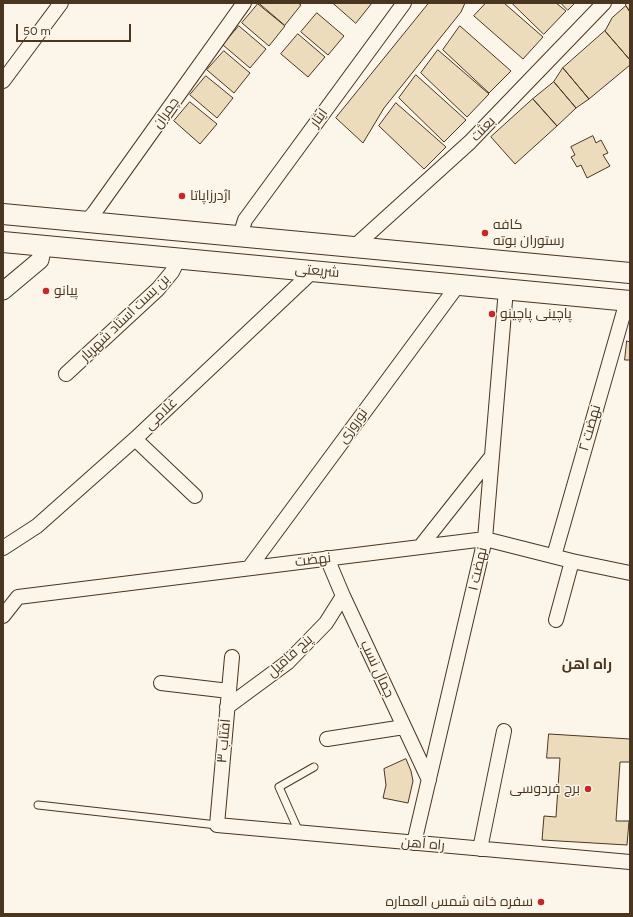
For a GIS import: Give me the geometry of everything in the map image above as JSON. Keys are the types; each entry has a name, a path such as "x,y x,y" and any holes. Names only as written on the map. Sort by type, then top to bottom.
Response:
{"main road":[{"name":"شریعتی","path":"3,214 630,273"},
{"name":"شریعتی","path":"3,242 628,301"}],"street":[{"path":"3,81 61,3"},
{"name":"چمران","path":"86,222 94,213 244,3"},
{"name":"ایثار","path":"240,236 245,220 404,3"},
{"name":"بعثت","path":"354,247 470,142 604,3"},
{"path":"3,291 40,260 43,245"},
{"name":"بن بست استاد شهریار","path":"66,374 158,289 172,272 179,258"},
{"name":"غلامی","path":"3,548 37,526 135,438 313,271"},
{"name":"نوروزی","path":"249,568 458,285"},
{"name":"نهضت ۱","path":"414,843 485,539 506,289"},
{"name":"نهضت ۲","path":"554,556 628,301"},
{"path":"135,438 194,496"},
{"path":"420,547 492,456"},
{"name":"نهضت","path":"3,616 18,596 485,539 572,561 630,573"},
{"name":"جمال نسب","path":"327,558 343,596 429,780"},
{"path":"556,620 572,561"},
{"name":"پنج فامیل","path":"227,707 288,662 326,623 343,596"},
{"name":"آفتاب ۳","path":"217,825 232,657"},
{"path":"161,683 229,691"},
{"path":"327,739 404,727"},
{"path":"480,849 504,731"},
{"name":"راه آهن","path":"217,825 630,862"}],"lane":[{"path":"299,832 279,787 314,767"},
{"path":"38,805 217,825"}],"building":[{"path":"259,3 298,3 301,5 285,25"},
{"path":"333,3 372,3 356,23"},
{"path":"429,3 465,3 461,12 384,108 363,143 336,118"},
{"path":"486,3 504,3 543,37 523,59 474,16"},
{"path":"512,3 556,3 566,11 544,34"},
{"path":"561,3 575,3 568,10"},
{"path":"626,3 630,3 630,12 626,6"},
{"path":"258,4 285,26 269,46 242,23"},
{"path":"626,6 630,12 630,60 605,31 612,18"},
{"path":"317,13 344,36 328,55 301,32"},
{"path":"239,26 266,49 250,68 223,45"},
{"path":"460,26 511,71 489,93 443,50"},
{"path":"605,31 630,60 630,65 589,99 563,68"},
{"path":"298,34 325,57 308,77 281,54"},
{"path":"438,50 489,94 467,117 421,73"},
{"path":"224,51 250,73 234,93 207,70"},
{"path":"563,68 589,99 576,108 554,82"},
{"path":"416,75 466,120 444,142 399,98"},
{"path":"206,76 233,98 217,118 190,95"},
{"path":"554,82 576,108 557,126 533,99"},
{"path":"533,99 557,126 515,164 491,137"},
{"path":"190,102 217,124 200,144 174,121"},
{"path":"396,103 446,147 424,169 379,126"},
{"path":"593,136 596,143 601,140 608,153 603,155 610,166 587,178 581,165 577,167 571,157 575,155 571,147"},
{"path":"627,341 630,342 630,360 625,360"},
{"name":"برج فردوسی","path":"549,734 630,739 630,762 620,762 616,821 629,821 627,845 542,840 544,816 556,817 560,758 547,758"},
{"path":"406,759 413,781 408,803 383,798 386,785 384,769"}],"place":[{"name":"اژدرزاپاتا","path":"182,196"},
{"name":"کافه رستوران بوته","path":"485,233"},
{"name":"پیانو","path":"46,291"},
{"name":"پاچینی پاچینو","path":"492,314"},
{"name":"برج فردوسی","path":"588,789"},
{"name":"سفره خانه شمس العماره","path":"541,902"}],"district":[{"name":"راه اهن","path":"587,665"}]}
